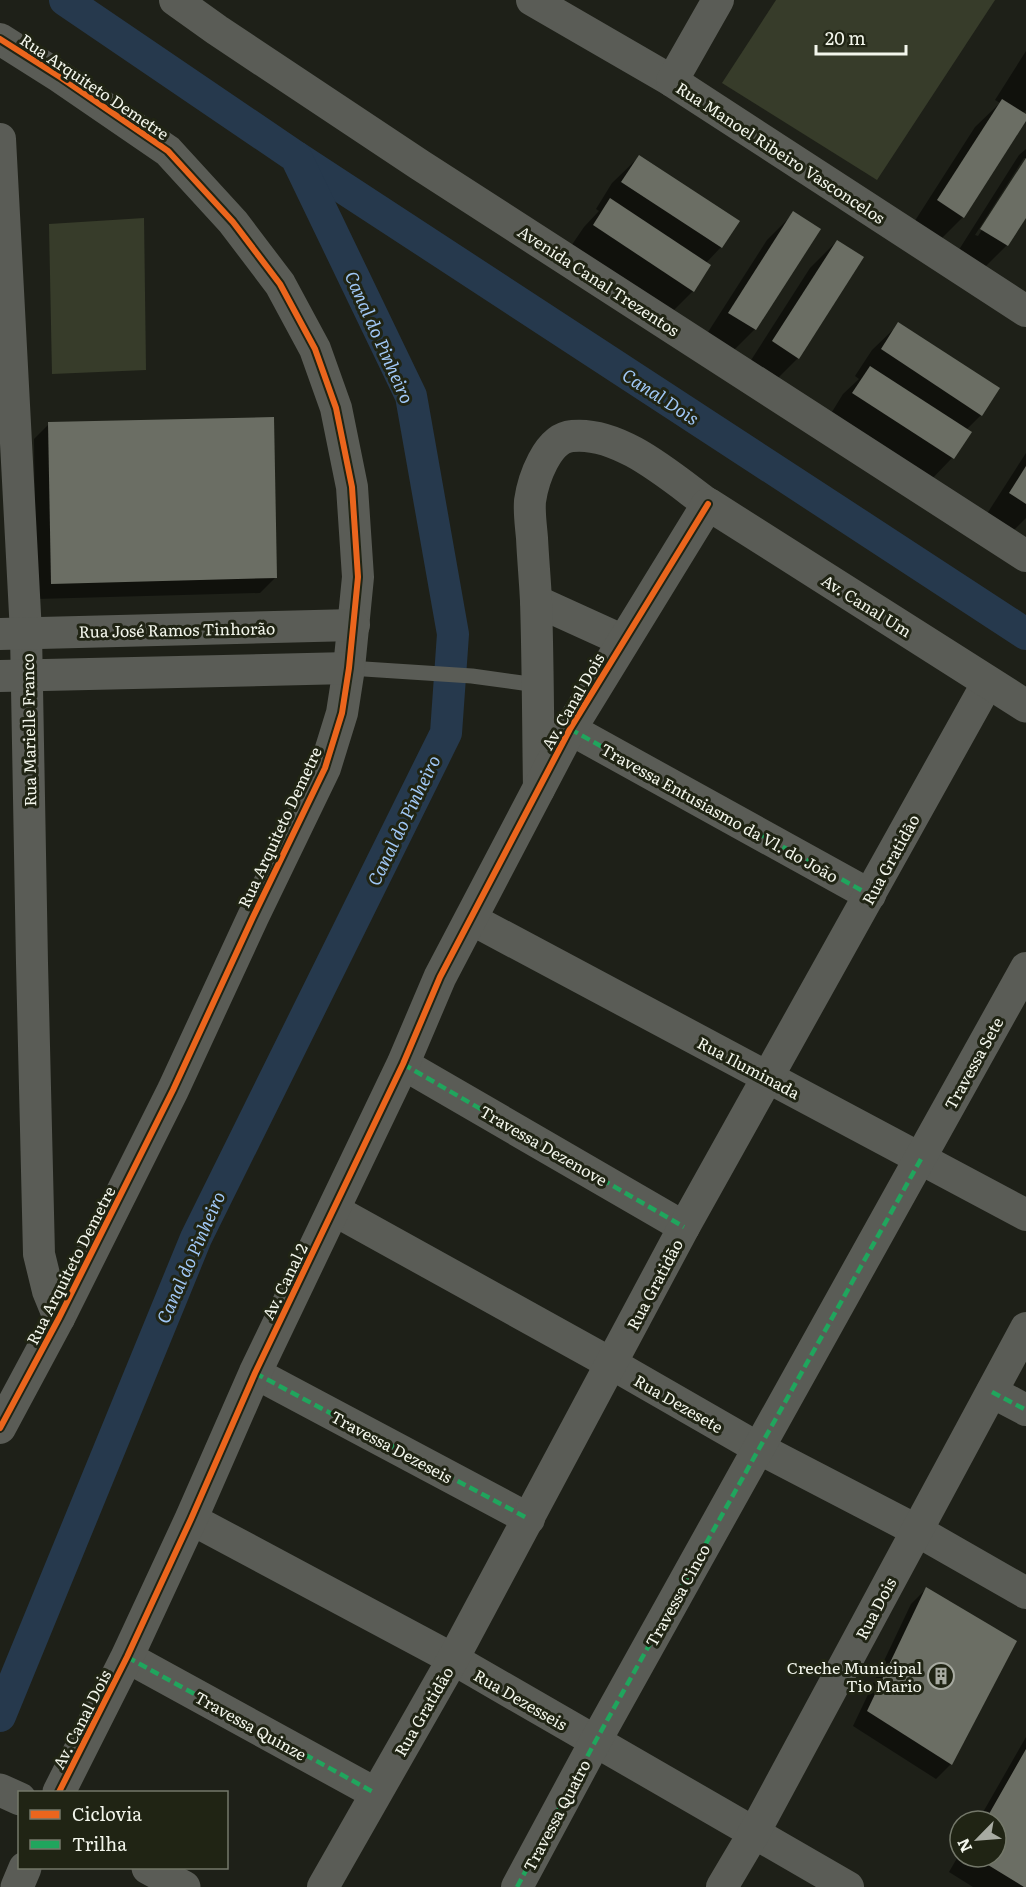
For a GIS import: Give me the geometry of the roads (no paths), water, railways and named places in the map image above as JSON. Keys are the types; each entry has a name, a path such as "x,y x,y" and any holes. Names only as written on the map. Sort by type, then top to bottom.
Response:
{"street":[{"name":"Avenida Canal Trezentos","path":"175,0 420,165 1026,556"},
{"name":"Rua Manoel Ribeiro Vasconcelos","path":"532,0 672,81 1026,310"},
{"path":"672,81 718,0"},
{"name":"Rua Arquiteto Demetre","path":"0,39 168,151 233,222 280,284 315,349 336,408 352,487 358,577 342,713 325,768 173,1090 59,1318 0,1428"},
{"name":"Rua Marielle Franco","path":"0,140 14,676 39,1254 48,1290 59,1318"},
{"path":"539,789 536,601 530,502 536,476 546,456 557,442 570,436 600,438 622,446 658,467 708,504"},
{"name":"Av. Canal Dois","path":"471,919 570,729 708,504"},
{"name":"Av. Canal Um","path":"708,504 1026,706"},
{"path":"536,601 624,641"},
{"name":"Rua José Ramos Tinhorão","path":"13,633 354,625"},
{"path":"14,676 349,668"},
{"name":"Rua Gratidão","path":"323,1887 453,1659 684,1227 988,682"},
{"name":"Travessa Entusiasmo da Vl. do João","path":"570,729 870,895"},
{"name":"Av. Canal 2","path":"127,1658 255,1373 403,1064 440,976 471,919"},
{"name":"Rua Iluminada","path":"471,919 1026,1215"},
{"name":"Travessa Sete","path":"759,1448 1026,968"},
{"name":"Travessa Dezenove","path":"403,1064 684,1227"},
{"name":"Rua Dezesete","path":"334,1210 759,1448 916,1530 1026,1593"},
{"name":"Rua Dois","path":"722,1887 754,1833 1026,1328"},
{"name":"Travessa Dezeseis","path":"255,1373 529,1519"},
{"path":"992,1392 1026,1410"},
{"name":"Travessa Cinco","path":"595,1742 759,1448"},
{"name":"Rua Dezesseis","path":"190,1520 453,1659 848,1887"},
{"name":"Av. Canal Dois","path":"60,1791 127,1658"},
{"name":"Travessa Quinze","path":"127,1658 375,1794"},
{"name":"Travessa Quatro","path":"517,1887 595,1742"},
{"path":"17,1887 26,1869"},
{"path":"150,1869 184,1887"}],"lane":[{"path":"349,668 472,676 537,685"}],"waterway":[{"name":"Canal do Pinheiro","path":"0,1716 196,1238 446,733 453,634 411,396 296,157 65,0"},
{"name":"Canal Dois","path":"296,157 1026,634"}],"place":[{"name":"Creche Municipal Tio Mario","path":"941,1676"}]}
